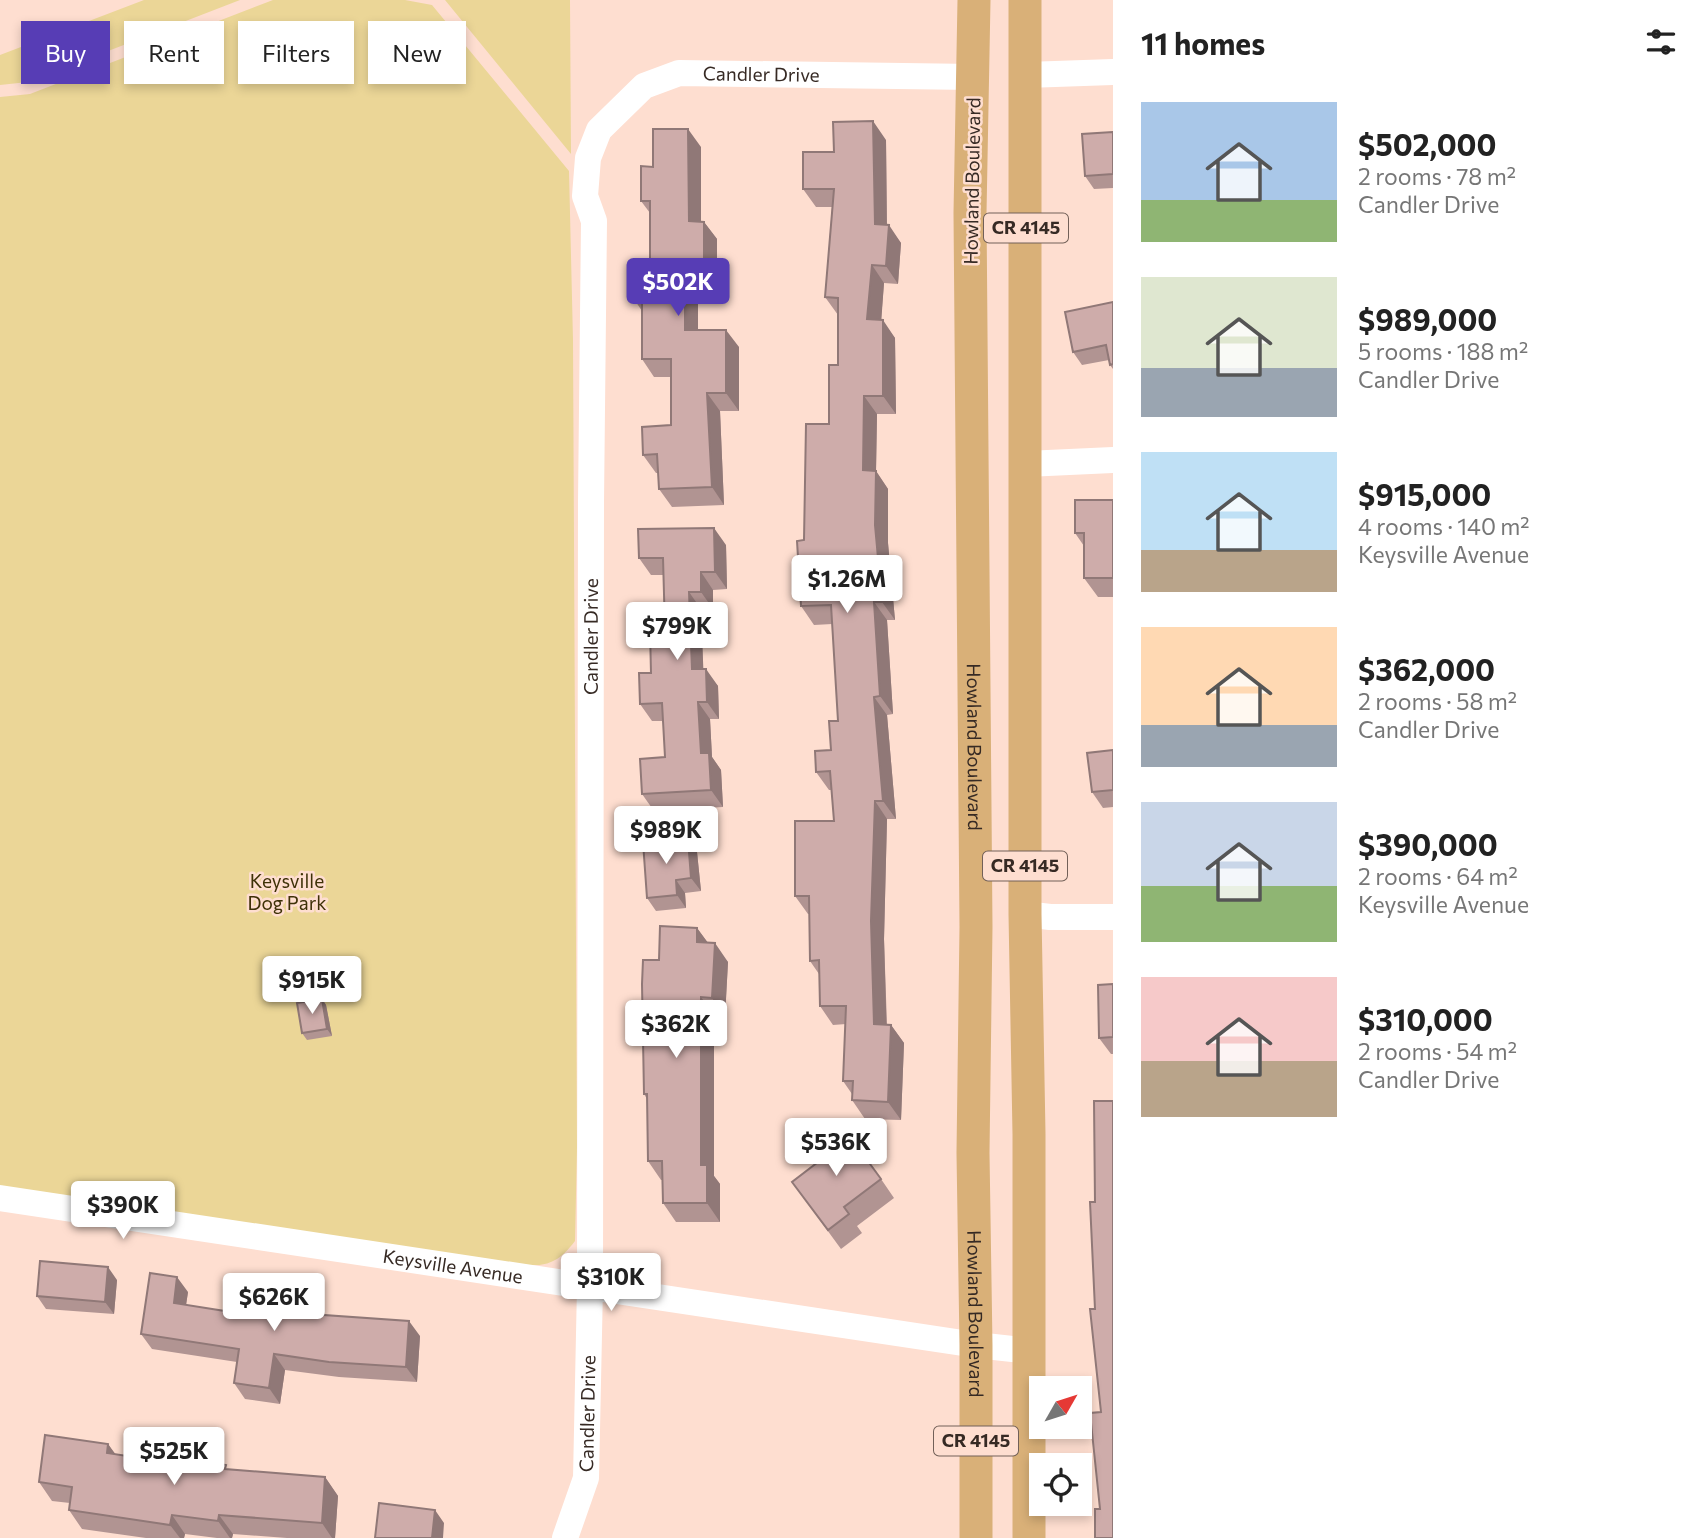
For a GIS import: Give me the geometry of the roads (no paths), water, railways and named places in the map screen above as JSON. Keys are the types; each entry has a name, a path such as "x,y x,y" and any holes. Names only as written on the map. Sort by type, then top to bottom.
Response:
{"main road":[{"name":"Howland Boulevard","path":"974,0 970,213 976,927 973,1153 976,1538"},
{"name":"CR 4145","path":"1025,0 1025,914 1030,1351 1029,1538"}],"street":[{"path":"1026,75 1113,72"},
{"name":"Candler Drive","path":"565,1538 586,1478 590,1286 594,221 585,196 588,158 599,130 644,86 679,73 974,77"},
{"path":"1026,464 1113,460"},
{"path":"1025,914 1050,917 1113,917"},
{"name":"Keysville Avenue","path":"0,1198 1030,1351"}],"park label":[{"name":"Keysville Dog Park","path":"287,892"}]}
